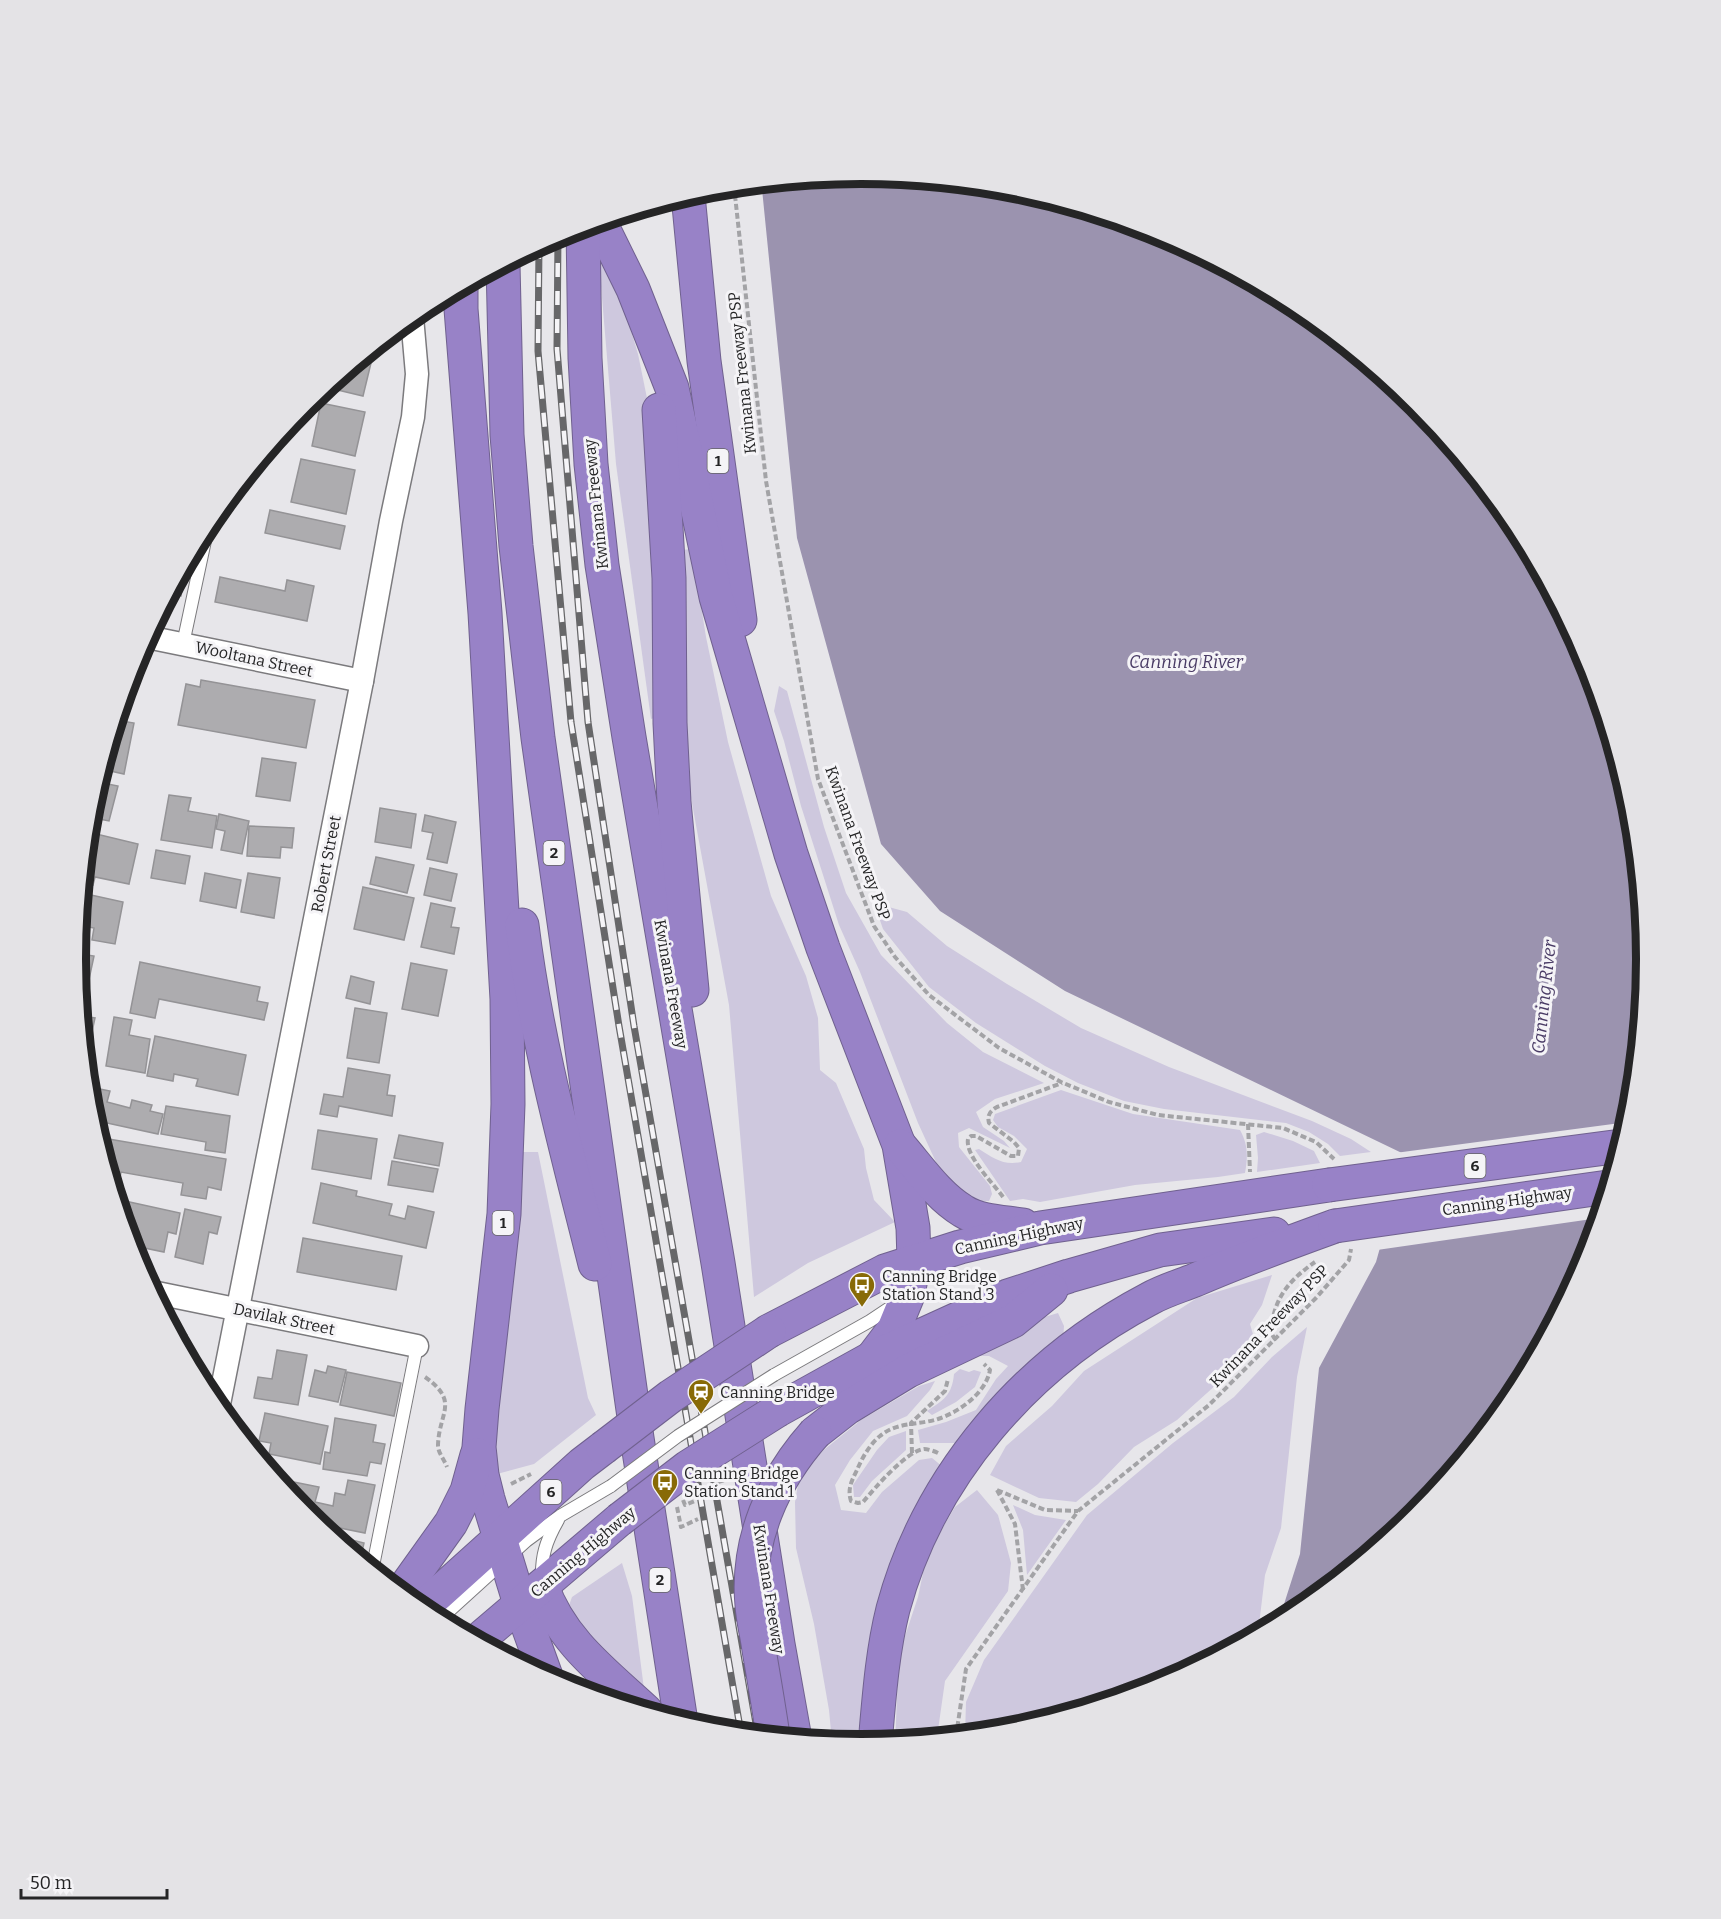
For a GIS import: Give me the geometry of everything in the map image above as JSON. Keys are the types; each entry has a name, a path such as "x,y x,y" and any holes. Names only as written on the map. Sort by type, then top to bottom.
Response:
{"highway":[{"name":"1","path":"689,204 704,361 734,567 753,726 791,854 823,948 899,1145 913,1228 930,1269 894,1329 872,1358"},
{"path":"603,229 633,289 672,387 716,597 753,726"},
{"name":"Kwinana Freeway","path":"584,236 585,358 591,464 602,565 794,1731"},
{"name":"2","path":"503,272 507,435 516,546 556,872 637,1438 680,1713"},
{"name":"1","path":"406,1586 451,1523 467,1491 479,1447 504,1214 508,1064 507,999 485,613 459,297"},
{"path":"650,330 667,520 670,723 674,802 718,1263"},
{"path":"485,613 526,958 544,1056 637,1438"},
{"name":"1","path":"899,1145 936,1188 963,1211 980,1218 1040,1228"},
{"name":"Canning Highway","path":"429,1603 503,1548 582,1464 671,1396 768,1330 880,1273 930,1269 1040,1228 1334,1176 1612,1147"},
{"name":"Canning Highway","path":"483,1636 619,1520 688,1467 778,1410 872,1358 1008,1296 1160,1250 1344,1232 1600,1189"},
{"path":"876,1734 883,1662 890,1624 910,1558 928,1519 955,1472 974,1444 996,1419 1038,1377 1075,1346 1150,1298 1232,1264 1344,1232"},
{"path":"772,1729 752,1605 753,1559 764,1513 791,1461 815,1433 847,1408 909,1371 1013,1321 1069,1276"},
{"path":"479,1447 482,1475 503,1548 531,1595 591,1662 634,1700"},
{"path":"531,1595 545,1667"}],"street":[{"name":"Robert Street","path":"221,1396 413,417 417,374 413,327"},
{"name":"Wooltana Street","path":"155,639 362,681"},
{"name":"Davilak Street","path":"161,1294 417,1346"}],"lane":[{"path":"183,644 202,551"},
{"path":"445,1613 503,1548 526,1541 560,1516 611,1486 678,1436 774,1375 870,1321 930,1269"},
{"path":"374,1562 417,1346"},
{"path":"531,1595 546,1542 560,1516"}],"path":[{"name":"Kwinana Freeway PSP","path":"735,195 766,481 818,779 874,926 895,957 929,995 999,1048 1062,1083 1109,1102 1158,1115 1283,1128 1308,1137 1322,1147 1334,1176"},
{"path":"1006,1200 972,1156 968,1139 976,1136 1011,1156 1018,1156 1019,1148 1014,1142 989,1123 990,1112 997,1107 1062,1083"},
{"path":"1248,1124 1250,1176"},
{"name":"Kwinana Freeway PSP","path":"957,1728 966,1669 1078,1511 1209,1405 1276,1340 1349,1260 1344,1232"},
{"path":"1276,1340 1271,1335 1270,1329 1279,1298 1299,1273 1317,1261"},
{"path":"417,1346 422,1375 435,1384 444,1395 446,1403 438,1445 447,1468"},
{"path":"945,1454 925,1449 912,1453 880,1481 863,1502 851,1501 850,1485 870,1447 879,1436 911,1423 938,1419 960,1407 977,1394 988,1379 990,1370 986,1364 977,1362"},
{"path":"912,1453 911,1423 945,1391 949,1376"},
{"path":"488,1499 501,1489 532,1473"},
{"path":"718,1482 728,1479"},
{"path":"1023,1591 1015,1524 996,1490 1045,1510 1078,1511"},
{"path":"685,1505 695,1500"},
{"path":"675,1502 681,1527 698,1519"}],"shaded area":[{"path":"599,262 607,265 621,297 638,354 651,418 663,715 651,719 616,464"},
{"path":"692,549 706,637 728,742 771,896 806,976 818,1018 820,1070 836,1083 864,1149 874,1200 895,1222 808,1263 754,1297 729,1005 689,787 683,685 681,550"},
{"path":"779,686 787,691 824,827 846,893 881,955 947,1023 983,1052 1044,1083 995,1099 976,1112 983,1127 1004,1141 1010,1148 969,1128 958,1133 959,1147 990,1186 992,1194 989,1201 978,1201 941,1173 918,1123 860,972 839,925 801,806 774,711"},
{"path":"874,903 907,912 947,946 1081,1028 1169,1067 1312,1121 1351,1139 1371,1152 1340,1156 1328,1144 1309,1132 1286,1123 1164,1109 1124,1101 1078,1083 1045,1066 976,1023 929,987 883,929"},
{"path":"1061,1090 1133,1114 1240,1130 1247,1151 1245,1173 1135,1185 1040,1202 1023,1199 1010,1201 975,1150 979,1149 1004,1162 1021,1162 1027,1149 1014,1136 998,1127 993,1120 995,1114"},
{"path":"1264,1132 1293,1141 1314,1151 1320,1163 1257,1172 1256,1135"},
{"path":"518,1152 538,1152 588,1398 596,1415 534,1464 497,1474 495,1432"},
{"path":"1272,1275 1262,1305 1250,1324 1257,1348 1177,1420 1134,1447 1098,1484 1076,1502 1039,1498 990,1475 1006,1446 1052,1406 1084,1371 1197,1298"},
{"path":"1058,1313 1064,1326 1063,1340 1051,1350 1038,1354 1026,1371 957,1443 920,1443 918,1430 976,1410 996,1379 1008,1366 989,1356 956,1356 1031,1321"},
{"path":"1307,1327 1297,1377 1281,1528 1265,1575 1259,1624 1203,1655 1157,1676 1110,1693 1012,1720 965,1727 966,1702 984,1660 1087,1515 1173,1443 1234,1397 1272,1357"},
{"path":"960,1369 981,1372 975,1387 956,1402 932,1415 927,1411 946,1396 954,1374"},
{"path":"935,1381 907,1416 873,1431 850,1460 835,1485 841,1510 866,1513 882,1492 919,1460 932,1458 943,1467 862,1734 831,1733 814,1624 796,1548 795,1502 800,1473 861,1420 919,1386"},
{"path":"906,1431 906,1450 872,1481 860,1497 854,1497 853,1485 877,1450 889,1437"},
{"path":"977,1490 998,1515 1011,1563 1008,1591 945,1681 938,1730 895,1733 899,1654 918,1597 927,1554 955,1507"},
{"path":"1013,1505 1035,1515 1066,1520 1027,1575 1023,1530"},
{"path":"622,1563 632,1596 646,1704 614,1694 630,1676 597,1650 567,1611 572,1597"}],"water":[{"name":"Canning River","path":"860,184 962,191 1012,199 1110,226 1157,243 1203,264 1291,315 1371,377 1409,411 1443,449 1505,529 1532,572 1577,663 1609,759 1621,808 1629,858 1636,960 1629,1061 1621,1111 1594,1209 1577,1256 1532,1347 1505,1390 1475,1431 1409,1508 1332,1574 1282,1609 1300,1554 1319,1368 1376,1262 1406,1155 1065,991 940,911 881,844 797,538 762,191"}],"pier":[{"path":"1618,1123 1590,1219 1377,1250 1402,1156 1395,1153"}],"building":[{"path":"368,362 371,363 363,396 336,390"},
{"path":"321,403 365,412 355,456 312,446"},
{"path":"301,459 355,470 346,514 291,502"},
{"path":"270,510 345,526 340,549 265,533"},
{"path":"220,577 285,591 287,580 314,586 307,621 215,602"},
{"path":"183,583 181,596 177,595"},
{"path":"201,680 315,700 306,748 178,725 186,684 200,687"},
{"path":"124,721 134,723 124,774 109,771"},
{"path":"262,758 296,763 290,801 256,796"},
{"path":"106,784 118,786 109,821 99,819 97,828"},
{"path":"169,795 191,798 188,811 217,816 212,848 161,840"},
{"path":"380,808 416,814 411,848 375,842"},
{"path":"219,814 249,821 242,854 221,850 225,831 216,829"},
{"path":"425,815 456,822 447,863 427,859 433,833 422,831"},
{"path":"249,826 294,828 292,848 281,847 280,858 247,856"},
{"path":"96,834 138,844 129,884 95,877 93,885 89,884"},
{"path":"156,850 190,856 185,884 151,878"},
{"path":"376,857 414,865 407,893 370,884"},
{"path":"430,868 457,874 451,901 424,895"},
{"path":"205,873 241,880 236,908 200,901"},
{"path":"248,873 280,878 274,918 241,912"},
{"path":"363,887 414,898 404,940 354,929"},
{"path":"88,894 123,902 115,944 92,940 94,928 87,927"},
{"path":"431,903 455,908 451,927 459,928 454,954 421,947"},
{"path":"86,955 94,956 87,990"},
{"path":"140,962 260,987 257,1001 268,1003 264,1020 159,999 155,1018 130,1013"},
{"path":"411,963 447,970 438,1016 402,1009"},
{"path":"351,976 374,982 370,1004 346,998"},
{"path":"355,1008 387,1013 379,1063 347,1058"},
{"path":"88,1017 95,1018 90,1041"},
{"path":"114,1017 132,1020 129,1035 150,1039 145,1073 106,1066"},
{"path":"155,1036 246,1055 238,1095 196,1086 198,1079 174,1074 173,1081 147,1076"},
{"path":"348,1068 390,1075 387,1095 395,1096 392,1116 339,1106 337,1117 320,1114 324,1094 343,1097"},
{"path":"100,1089 110,1091 107,1102 130,1108 132,1100 152,1105 150,1111 163,1114 158,1134 103,1122 98,1098"},
{"path":"166,1106 230,1116 225,1153 205,1150 206,1142 161,1134"},
{"path":"318,1130 377,1139 371,1179 312,1169"},
{"path":"399,1135 443,1143 439,1166 394,1158"},
{"path":"107,1139 226,1159 221,1190 208,1187 206,1199 181,1195 183,1183 121,1172 119,1183"},
{"path":"392,1161 438,1169 433,1192 388,1185"},
{"path":"321,1183 357,1191 356,1196 392,1204 389,1215 405,1219 408,1206 434,1212 426,1248 313,1223"},
{"path":"125,1201 180,1213 176,1234 168,1232 164,1252 141,1247"},
{"path":"185,1209 221,1217 217,1234 209,1232 203,1264 175,1257"},
{"path":"303,1238 402,1256 396,1290 297,1272"},
{"path":"277,1350 307,1355 298,1405 254,1398 258,1377 272,1379"},
{"path":"328,1366 346,1370 338,1402 309,1396 315,1370 326,1373"},
{"path":"347,1372 401,1383 394,1416 340,1405"},
{"path":"265,1413 328,1426 320,1464 269,1454 271,1443 259,1441"},
{"path":"335,1418 376,1425 373,1442 385,1444 381,1464 370,1462 367,1476 323,1469 325,1452 330,1453"},
{"path":"348,1480 375,1485 365,1533 333,1527 288,1481 319,1487 315,1502 333,1506 335,1493 345,1495"},
{"path":"346,1539 364,1543 362,1552"}],"railway":[{"path":"558,246 557,349 588,722 634,1026 757,1728"},
{"path":"539,254 538,351 571,722 619,1026 740,1725"}],"place":[{"name":"Canning Bridge Station Stand 3","path":"862,1308"},
{"name":"Canning Bridge","path":"701,1415"},
{"name":"Canning Bridge Station Stand 1","path":"665,1505"}]}
